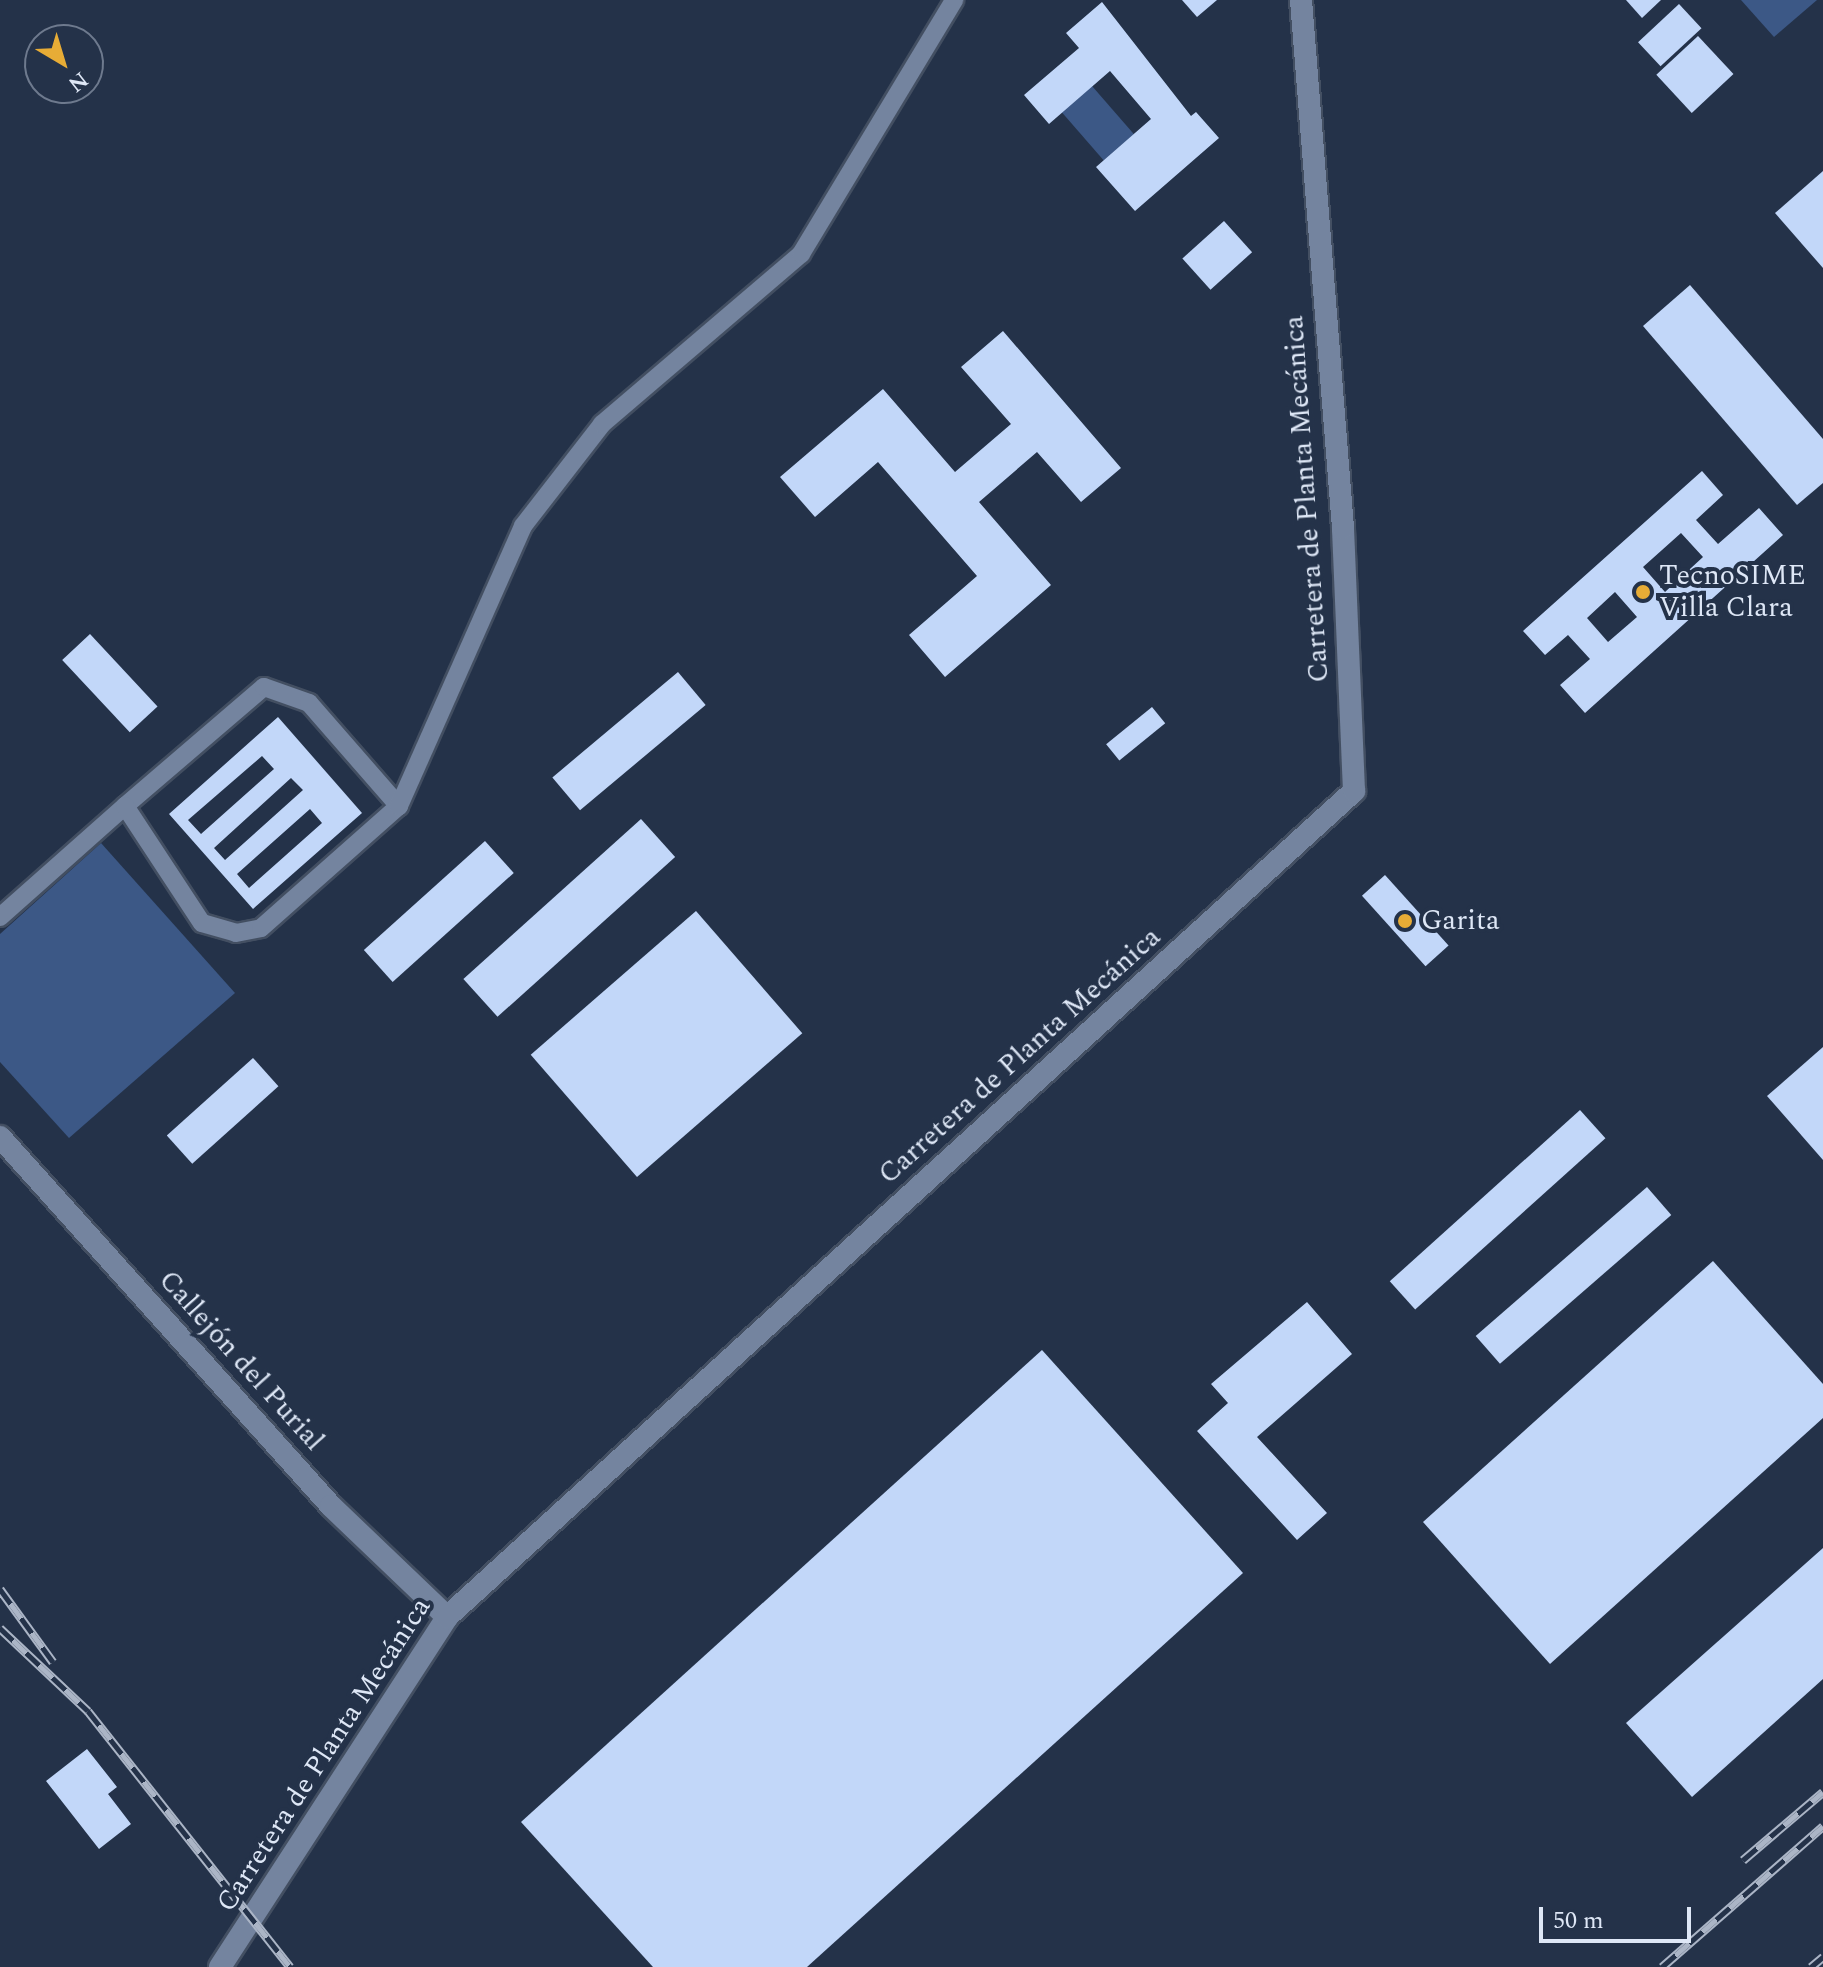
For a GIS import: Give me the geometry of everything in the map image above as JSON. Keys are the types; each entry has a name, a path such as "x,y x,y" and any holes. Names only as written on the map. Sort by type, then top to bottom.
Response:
{"street":[{"path":"125,806 202,923 236,933 261,928 399,806 523,526 602,424 801,254 954,0"},
{"name":"Carretera de Planta Mecánica","path":"220,1967 447,1617 1354,791 1343,528 1301,0"},
{"path":"0,917 264,687 309,703 399,806"},
{"name":"Callejón del Purial","path":"0,1137 331,1506 447,1617"}],"shaded area":[{"path":"1741,0 1817,0 1774,37"},
{"path":"1092,86 1134,134 1104,161 1062,112"},
{"path":"101,843 235,993 69,1138 0,1062 0,934"}],"building":[{"path":"1182,0 1217,0 1197,17"},
{"path":"1626,0 1661,0 1642,18"},
{"path":"1102,2 1191,116 1196,112 1219,138 1135,211 1096,167 1151,119 1110,71 1049,124 1024,95 1079,48 1066,33"},
{"path":"1679,4 1702,28 1661,66 1638,42"},
{"path":"1698,36 1733,74 1692,113 1656,75"},
{"path":"1823,171 1823,268 1775,213"},
{"path":"1224,221 1252,252 1210,290 1182,258"},
{"path":"1690,285 1823,439 1823,483 1797,505 1643,326"},
{"path":"1003,331 1121,468 1081,502 1037,452 979,502 1051,585 945,677 909,635 977,576 878,462 815,517 780,477 883,389 955,472 1011,424 961,367"},
{"name":"TecnoSIME Villa Clara","path":"1702,471 1723,495 1696,520 1718,544 1759,508 1783,535 1585,713 1560,685 1590,659 1568,635 1545,655 1523,631","holes":["1681,533 1703,557 1665,592 1643,567","1615,592 1637,617 1608,642 1587,618"]},
{"path":"90,634 158,706 130,732 62,660"},
{"path":"678,672 706,705 580,810 552,777"},
{"path":"1152,707 1165,723 1119,760 1106,744"},
{"path":"278,717 362,813 253,909 169,814","holes":["262,756 274,769 201,834 188,820","291,778 303,790 225,860 214,848","310,809 322,823 249,888 237,874"]},
{"path":"641,819 675,857 498,1017 463,979"},
{"path":"485,841 514,873 393,982 364,950"},
{"name":"Garita","path":"1385,875 1449,946 1426,966 1362,896"},
{"path":"696,911 802,1033 637,1177 531,1055"},
{"path":"1823,1047 1823,1160 1767,1096"},
{"path":"253,1058 278,1086 192,1164 167,1136"},
{"path":"1580,1110 1605,1138 1415,1310 1390,1281"},
{"path":"1647,1187 1671,1215 1500,1364 1476,1336"},
{"path":"1713,1261 1823,1384 1823,1418 1550,1664 1423,1522"},
{"path":"1307,1302 1352,1354 1257,1437 1327,1513 1297,1540 1197,1431 1228,1403 1211,1384"},
{"path":"1042,1350 1243,1573 807,1967 653,1967 521,1822"},
{"path":"1823,1548 1823,1679 1692,1797 1626,1723"},
{"path":"87,1749 117,1787 108,1794 131,1824 99,1849 46,1781"}],"railway":[{"path":"0,1589 53,1662"},
{"path":"0,1628 88,1711 290,1967"},
{"path":"1743,1860 1823,1792"},
{"path":"1662,1967 1823,1826"},
{"path":"1811,1967 1823,1957"}],"place":[{"name":"TecnoSIME Villa Clara","path":"1643,592"},
{"name":"Garita","path":"1405,921"}]}
